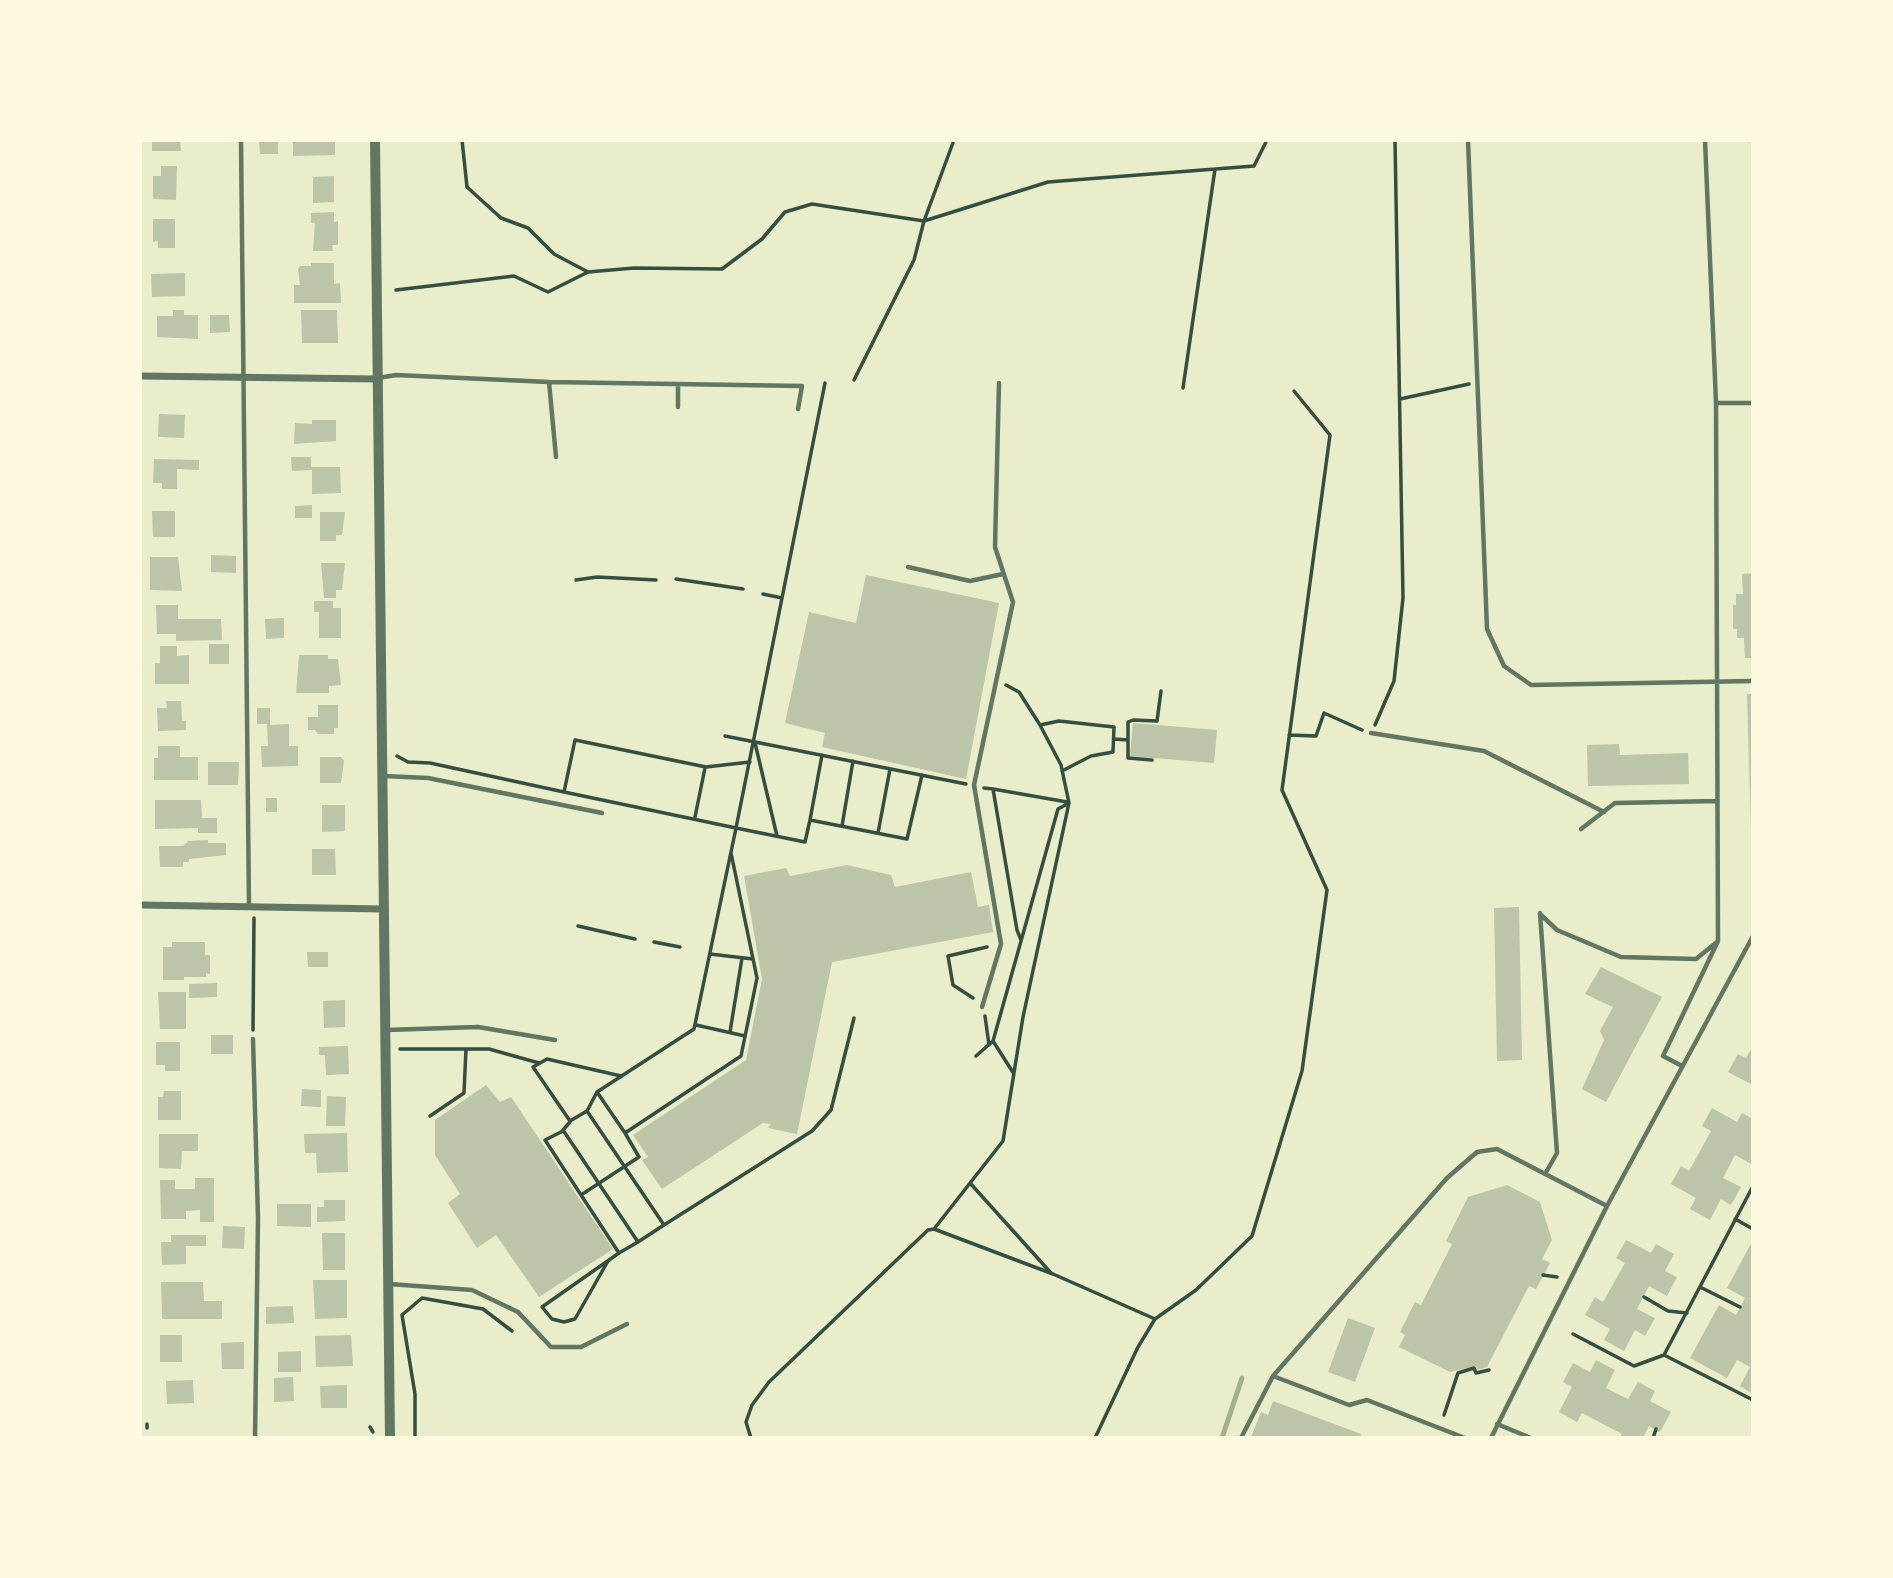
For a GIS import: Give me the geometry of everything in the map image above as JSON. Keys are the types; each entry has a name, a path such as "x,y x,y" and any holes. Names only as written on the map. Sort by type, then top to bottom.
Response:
{"street":[{"path":"375,140 390,1438"},
{"path":"140,376 377,379"},
{"path":"140,905 384,909"}],"lane":[{"path":"241,140 244,648 252,906"},
{"path":"1468,140 1487,629 1504,666 1531,685 1753,681"},
{"path":"1682,1066 1662,1056 1718,941 1716,403 1705,140"},
{"path":"377,379 396,375 678,386 802,386 798,409"},
{"path":"549,382 556,457"},
{"path":"982,1007 1001,944 974,786 1013,612 1013,602 995,547 999,383"},
{"path":"678,386 678,407"},
{"path":"1716,403 1753,403"},
{"path":"908,567 970,581 1003,574"},
{"path":"1371,733 1484,751 1604,812"},
{"path":"383,776 428,778 602,813"},
{"path":"1581,829 1615,803 1717,801"},
{"path":"1545,1174 1557,1153 1540,913 1557,930 1621,957 1696,959 1718,941"},
{"path":"1491,1438 1607,1206 1753,936"},
{"path":"385,1030 478,1027 555,1040"},
{"path":"253,1039 258,1218 255,1438"},
{"path":"1241,1438 1273,1376 1447,1178 1477,1152 1497,1149 1607,1206"},
{"path":"388,1284 472,1290 518,1312 551,1347 581,1348 626,1324"},
{"path":"1273,1376 1349,1405 1367,1400 1465,1438"},
{"path":"1497,1424 1531,1438"}],"path":[{"path":"462,140 467,187 501,218 528,228 554,254 588,272"},
{"path":"854,380 914,260 924,222 954,140"},
{"path":"396,290 514,276 548,292 588,272 634,268 722,268 762,239 785,212 812,204 924,222 1048,181 1254,166 1267,140"},
{"path":"1289,735 1316,736 1324,713 1371,733 1394,681 1403,598 1395,140"},
{"path":"1183,388 1215,169"},
{"path":"1399,399 1478,382"},
{"path":"619,1253 545,1140 587,1111 597,1092 694,1028 825,383"},
{"path":"1095,1438 1138,1347 1156,1319 1196,1290 1252,1236 1302,1072 1327,890 1282,790 1330,435 1294,391"},
{"path":"576,580 597,577 656,580"},
{"path":"676,579 743,589"},
{"path":"763,594 782,598"},
{"path":"934,1229 1003,1140 1069,803 1062,771 1040,725 1019,692 997,680"},
{"path":"1152,760 1129,758 1129,722 1157,721 1161,691"},
{"path":"1040,725 1059,721 1114,727 1113,752 1091,756 1062,771"},
{"path":"725,736 1069,803"},
{"path":"1114,739 1128,740"},
{"path":"564,792 575,740 706,767 750,762"},
{"path":"754,741 777,836"},
{"path":"397,756 408,762 430,763 805,842 822,755"},
{"path":"842,826 853,761"},
{"path":"695,817 706,767"},
{"path":"877,833 890,769"},
{"path":"810,820 907,839 922,775"},
{"path":"993,789 1021,940"},
{"path":"976,1056 991,1043 1058,809 1069,803"},
{"path":"625,1133 741,1056 757,978 731,850"},
{"path":"252,906 253,1039"},
{"path":"578,926 635,939"},
{"path":"654,942 680,947"},
{"path":"986,947 948,956 953,985 969,993 982,1007 991,1043 1014,1074"},
{"path":"709,954 753,959"},
{"path":"730,1032 742,958"},
{"path":"608,1261 575,1319 564,1322 552,1319 542,1307 619,1253 812,1131 831,1110 844,1069 854,1018"},
{"path":"695,1024 745,1036"},
{"path":"400,1049 489,1049 540,1063"},
{"path":"430,1116 464,1093 466,1049"},
{"path":"570,1121 533,1067 547,1059 621,1076"},
{"path":"581,1195 639,1157 597,1092"},
{"path":"587,1111 664,1226"},
{"path":"563,1130 638,1242"},
{"path":"970,1183 1053,1274"},
{"path":"1573,1334 1634,1366 1664,1355 1753,1186"},
{"path":"1735,1219 1753,1229"},
{"path":"751,1438 746,1422 752,1405 769,1382 928,1230 934,1229 1053,1274 1156,1319"},
{"path":"1543,1275 1557,1277"},
{"path":"1700,1287 1740,1307"},
{"path":"1644,1297 1668,1311 1687,1313"},
{"path":"415,1438 415,1394 402,1315 422,1298 483,1309 512,1331"},
{"path":"1664,1355 1753,1399"},
{"path":"1444,1415 1458,1373 1474,1368 1476,1373 1489,1370"},
{"path":"1653,1438 1656,1429"}],"building":[{"path":"152,140 180,140 181,151 152,151"},
{"path":"259,140 278,140 278,154 260,154"},
{"path":"293,140 335,140 335,155 293,156"},
{"path":"161,166 177,166 176,200 153,199 153,176 161,176"},
{"path":"334,176 334,202 313,203 313,177"},
{"path":"334,212 334,222 338,221 338,245 332,245 333,251 313,251 315,223 311,223 311,213"},
{"path":"153,219 175,219 175,248 158,248 158,241 153,242"},
{"path":"311,263 334,263 334,284 340,283 341,303 294,303 294,285 300,285 298,269 300,266 311,266"},
{"path":"185,273 185,296 152,297 151,274"},
{"path":"173,310 184,310 184,315 198,315 198,339 157,337 157,316 173,316"},
{"path":"301,310 337,310 338,343 302,343"},
{"path":"210,315 229,315 230,332 210,333"},
{"path":"159,414 185,415 184,438 158,437"},
{"path":"312,420 336,420 336,441 294,444 295,423 312,424"},
{"path":"291,457 311,457 311,467 340,467 341,493 312,494 312,470 292,471"},
{"path":"154,459 199,460 199,470 177,469 177,489 162,489 162,483 153,483"},
{"path":"312,505 312,518 295,518 295,506"},
{"path":"152,511 175,511 175,537 153,537"},
{"path":"320,512 345,512 342,535 336,535 336,541 320,541"},
{"path":"211,555 236,556 236,573 211,572"},
{"path":"150,557 178,557 182,591 150,590"},
{"path":"321,563 345,563 342,590 336,590 336,598 324,598"},
{"path":"1753,573 1753,658 1745,658 1744,638 1737,638 1737,629 1733,629 1733,605 1736,605 1736,594 1743,594 1742,574"},
{"path":"866,575 999,603 966,779 822,747 825,733 785,723 809,612 856,623"},
{"path":"314,601 333,601 333,608 341,608 341,638 319,638 319,612 314,612"},
{"path":"156,605 178,605 178,619 221,619 222,640 176,641 176,634 157,634"},
{"path":"284,618 284,638 266,639 265,619"},
{"path":"209,644 229,644 229,664 209,664"},
{"path":"160,646 177,646 177,656 189,655 189,684 155,684 155,663 160,663"},
{"path":"299,655 328,655 328,659 338,659 341,685 329,686 329,693 296,693"},
{"path":"1747,694 1753,694 1753,829 1751,829"},
{"path":"166,701 181,701 182,721 186,721 186,730 158,731 157,708 167,708"},
{"path":"318,705 338,705 338,728 334,728 334,734 318,734 315,730 308,730 308,717 318,717"},
{"path":"257,708 270,708 270,725 289,724 289,746 298,746 298,766 262,767 261,746 268,746 267,724 257,724"},
{"path":"1133,723 1217,730 1214,763 1130,756"},
{"path":"1619,744 1620,755 1688,753 1689,784 1588,786 1587,745"},
{"path":"158,746 180,746 180,757 198,757 198,780 154,780 154,758 158,758"},
{"path":"320,757 341,757 344,761 341,783 320,783"},
{"path":"208,762 239,762 238,785 208,785"},
{"path":"266,798 277,798 277,812 266,812"},
{"path":"155,800 201,800 202,818 217,818 217,833 198,833 198,828 155,829"},
{"path":"322,805 345,805 345,831 322,832"},
{"path":"208,840 208,843 226,843 226,855 189,859 189,862 183,862 183,867 160,867 159,846 183,846 188,841"},
{"path":"312,849 335,849 336,875 312,875"},
{"path":"847,865 891,875 895,887 971,872 978,907 989,905 993,932 832,962 797,1134 768,1128 771,1124 763,1123 662,1189 642,1160 648,1157 633,1135 746,1060 762,979 744,876 786,868 790,876"},
{"path":"1519,907 1522,1060 1497,1061 1494,908"},
{"path":"172,942 205,942 205,955 210,955 210,974 206,973 206,977 184,977 184,980 163,980 163,947 172,947"},
{"path":"307,952 328,952 328,967 308,967"},
{"path":"1601,967 1662,997 1606,1102 1582,1089 1604,1040 1600,1031 1613,1007 1585,994"},
{"path":"217,983 217,997 189,998 189,984"},
{"path":"158,992 186,992 186,1029 160,1029"},
{"path":"345,1000 345,1027 324,1028 323,1001"},
{"path":"211,1035 233,1035 233,1054 211,1054"},
{"path":"156,1042 180,1042 180,1071 165,1071 165,1065 156,1065"},
{"path":"348,1046 349,1074 326,1075 325,1055 319,1055 319,1047"},
{"path":"1753,1046 1753,1085 1728,1072 1738,1054 1746,1058"},
{"path":"486,1085 500,1102 511,1097 613,1249 539,1297 496,1235 477,1248 448,1203 460,1194 435,1155 435,1120"},
{"path":"302,1089 321,1090 321,1107 301,1106"},
{"path":"164,1091 181,1091 181,1120 158,1120 158,1097 163,1097"},
{"path":"327,1096 346,1097 345,1126 326,1126"},
{"path":"1712,1108 1737,1122 1742,1113 1753,1119 1753,1165 1735,1155 1723,1178 1741,1187 1731,1205 1721,1199 1710,1220 1690,1209 1696,1198 1671,1184 1681,1166 1689,1171 1711,1131 1702,1126"},
{"path":"347,1133 348,1172 317,1173 316,1153 305,1153 304,1134"},
{"path":"159,1134 198,1134 198,1151 182,1151 181,1169 159,1168"},
{"path":"195,1178 214,1178 214,1222 200,1222 200,1210 186,1211 186,1219 161,1219 160,1180 175,1180 175,1189 195,1189"},
{"path":"1507,1185 1540,1202 1552,1240 1542,1259 1550,1263 1536,1289 1529,1286 1487,1367 1477,1370 1476,1366 1450,1372 1399,1347 1405,1335 1400,1332 1415,1302 1421,1305 1452,1244 1446,1241 1468,1197"},
{"path":"324,1200 345,1200 345,1221 317,1222 317,1207 324,1207"},
{"path":"277,1204 311,1204 311,1227 277,1226"},
{"path":"223,1226 245,1227 244,1249 222,1248"},
{"path":"322,1233 345,1233 345,1270 323,1270"},
{"path":"171,1235 206,1235 206,1246 186,1246 186,1264 162,1265 161,1242 171,1242"},
{"path":"1626,1240 1651,1253 1656,1244 1674,1254 1665,1271 1677,1277 1667,1296 1649,1286 1637,1309 1655,1318 1645,1336 1635,1330 1624,1351 1604,1340 1610,1329 1585,1315 1595,1297 1603,1302 1625,1263 1616,1258"},
{"path":"1753,1240 1753,1394 1740,1386 1750,1367 1737,1360 1727,1378 1690,1358 1719,1305 1736,1315 1745,1298 1727,1288"},
{"path":"313,1280 347,1280 347,1318 315,1319"},
{"path":"161,1282 203,1282 204,1301 222,1301 222,1319 162,1319"},
{"path":"293,1306 294,1323 266,1324 266,1307"},
{"path":"1348,1318 1375,1328 1355,1382 1328,1372"},
{"path":"160,1335 182,1335 182,1362 160,1362"},
{"path":"351,1335 353,1366 316,1367 315,1336"},
{"path":"244,1342 244,1369 222,1369 221,1343"},
{"path":"301,1351 301,1372 278,1372 278,1352"},
{"path":"1596,1360 1615,1370 1606,1388 1628,1399 1638,1382 1655,1391 1650,1401 1671,1412 1660,1432 1649,1426 1643,1438 1619,1438 1622,1434 1582,1413 1577,1422 1559,1412 1572,1387 1563,1382 1573,1363 1590,1372"},
{"path":"293,1377 294,1401 274,1402 274,1378"},
{"path":"193,1380 194,1403 167,1404 166,1381"},
{"path":"347,1385 347,1408 321,1408 320,1386"},
{"path":"1273,1401 1361,1434 1360,1438 1251,1437 1261,1412 1268,1415"}],"waterway":[{"path":"1222,1438 1242,1378"}]}
